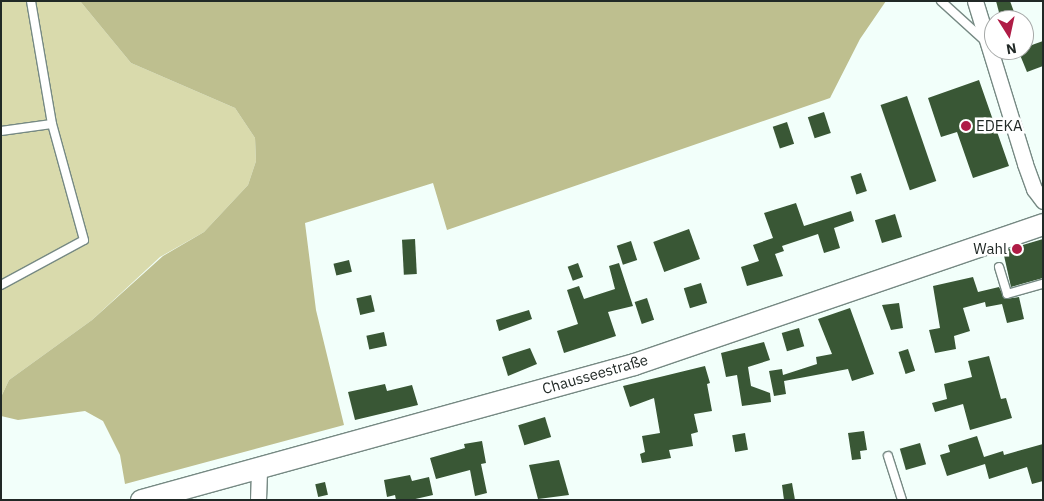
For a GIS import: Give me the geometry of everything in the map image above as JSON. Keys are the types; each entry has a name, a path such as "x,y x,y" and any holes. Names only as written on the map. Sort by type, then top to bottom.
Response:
{"main road":[{"name":"Chausseestraße","path":"141,500 634,364 1043,224"}],"street":[{"path":"975,1 984,31"},
{"path":"993,60 1025,164 1034,189 1043,201"},
{"path":"258,500 259,467"}],"lane":[{"path":"1,285 84,240 52,124 30,1"},
{"path":"941,1 984,40"},
{"path":"1,131 52,124"},
{"path":"999,267 1007,294 1043,284"},
{"path":"888,456 902,500"}],"green space":[{"path":"1,1 80,1 131,63 235,108 255,138 256,161 248,185 204,232 160,257 92,320 9,380 1,397"},
{"path":"80,1 886,1 860,39 830,98 447,230 433,183 305,223 316,310 344,425 125,484 120,455 103,421 85,411 18,420 1,416 1,397 9,380 92,320 163,256 204,232 248,185 256,161 255,138 235,108 131,63"}],"building":[{"path":"996,1 1010,1 1013,10 998,10"},
{"path":"1043,41 1043,66 1027,72 1022,60 1034,60 1034,44"},
{"name":"EDEKA","path":"979,80 1009,166 973,178 957,132 941,137 928,98"},
{"path":"907,96 936,181 910,190 881,105"},
{"path":"824,112 831,133 815,138 808,117"},
{"path":"787,122 794,144 780,149 773,127"},
{"path":"861,173 867,191 856,194 851,176"},
{"path":"796,203 804,226 851,211 854,221 834,228 840,248 824,253 818,234 782,246 784,251 775,254 783,276 747,286 741,267 759,261 753,245 773,238 764,213"},
{"path":"895,214 902,237 882,243 875,220"},
{"path":"689,229 700,259 664,272 653,242"},
{"path":"415,239 417,274 404,275 402,240"},
{"path":"1043,239 1043,278 1011,287 1003,251"},
{"path":"631,241 637,260 623,265 617,246"},
{"path":"349,260 352,272 336,276 333,264"},
{"path":"578,263 583,277 573,281 568,267"},
{"path":"619,263 633,306 608,312 616,336 564,353 557,331 578,324 567,290 579,286 584,299 615,289 609,266"},
{"path":"973,277 978,292 999,287 1005,299 1019,297 1024,319 1007,323 1002,304 986,307 985,302 963,308 970,331 954,336 956,349 935,353 929,330 940,328 933,286"},
{"path":"701,283 707,303 690,308 684,288"},
{"path":"371,295 375,312 360,315 356,298"},
{"path":"647,298 654,320 642,324 635,302"},
{"path":"899,303 903,328 891,330 882,305"},
{"path":"850,308 874,374 852,381 848,369 784,381 786,394 774,396 769,371 782,369 783,375 817,364 816,357 832,354 818,319"},
{"path":"529,310 532,319 499,331 496,320"},
{"path":"799,328 804,346 787,351 782,333"},
{"path":"384,332 387,346 369,349 366,336"},
{"path":"764,342 770,360 748,367 751,386 770,393 771,402 742,406 737,375 726,377 721,353"},
{"path":"530,348 537,364 508,376 502,357"},
{"path":"908,349 915,371 906,374 898,352"},
{"path":"989,356 1001,399 1006,398 1012,418 970,430 963,404 935,412 932,403 947,399 944,384 972,377 968,361"},
{"path":"705,366 710,383 707,384 712,411 694,414 698,432 691,434 693,446 669,450 671,458 642,463 640,454 645,452 642,436 660,433 654,398 630,407 623,386"},
{"path":"385,384 387,391 412,385 418,405 355,420 348,392"},
{"path":"545,417 551,437 524,445 518,425"},
{"path":"864,431 867,450 860,451 861,459 852,460 848,433"},
{"path":"745,433 748,450 735,452 732,435"},
{"path":"977,436 984,457 1003,451 1004,455 1043,444 1043,481 1032,484 1027,467 989,479 985,464 947,476 940,455 950,452 948,445"},
{"path":"482,441 486,463 481,464 487,493 475,496 470,470 436,479 430,458 465,448 464,444"},
{"path":"920,443 926,464 906,470 900,449"},
{"path":"559,460 569,495 538,499 529,465"},
{"path":"410,475 412,481 429,477 433,495 411,500 396,500 395,495 387,497 384,480"},
{"path":"325,482 328,495 318,497 315,484"},
{"path":"792,483 795,500 784,500 782,485"}],"place":[{"name":"EDEKA","path":"966,126"},
{"name":"Wahl","path":"1017,249"}]}
